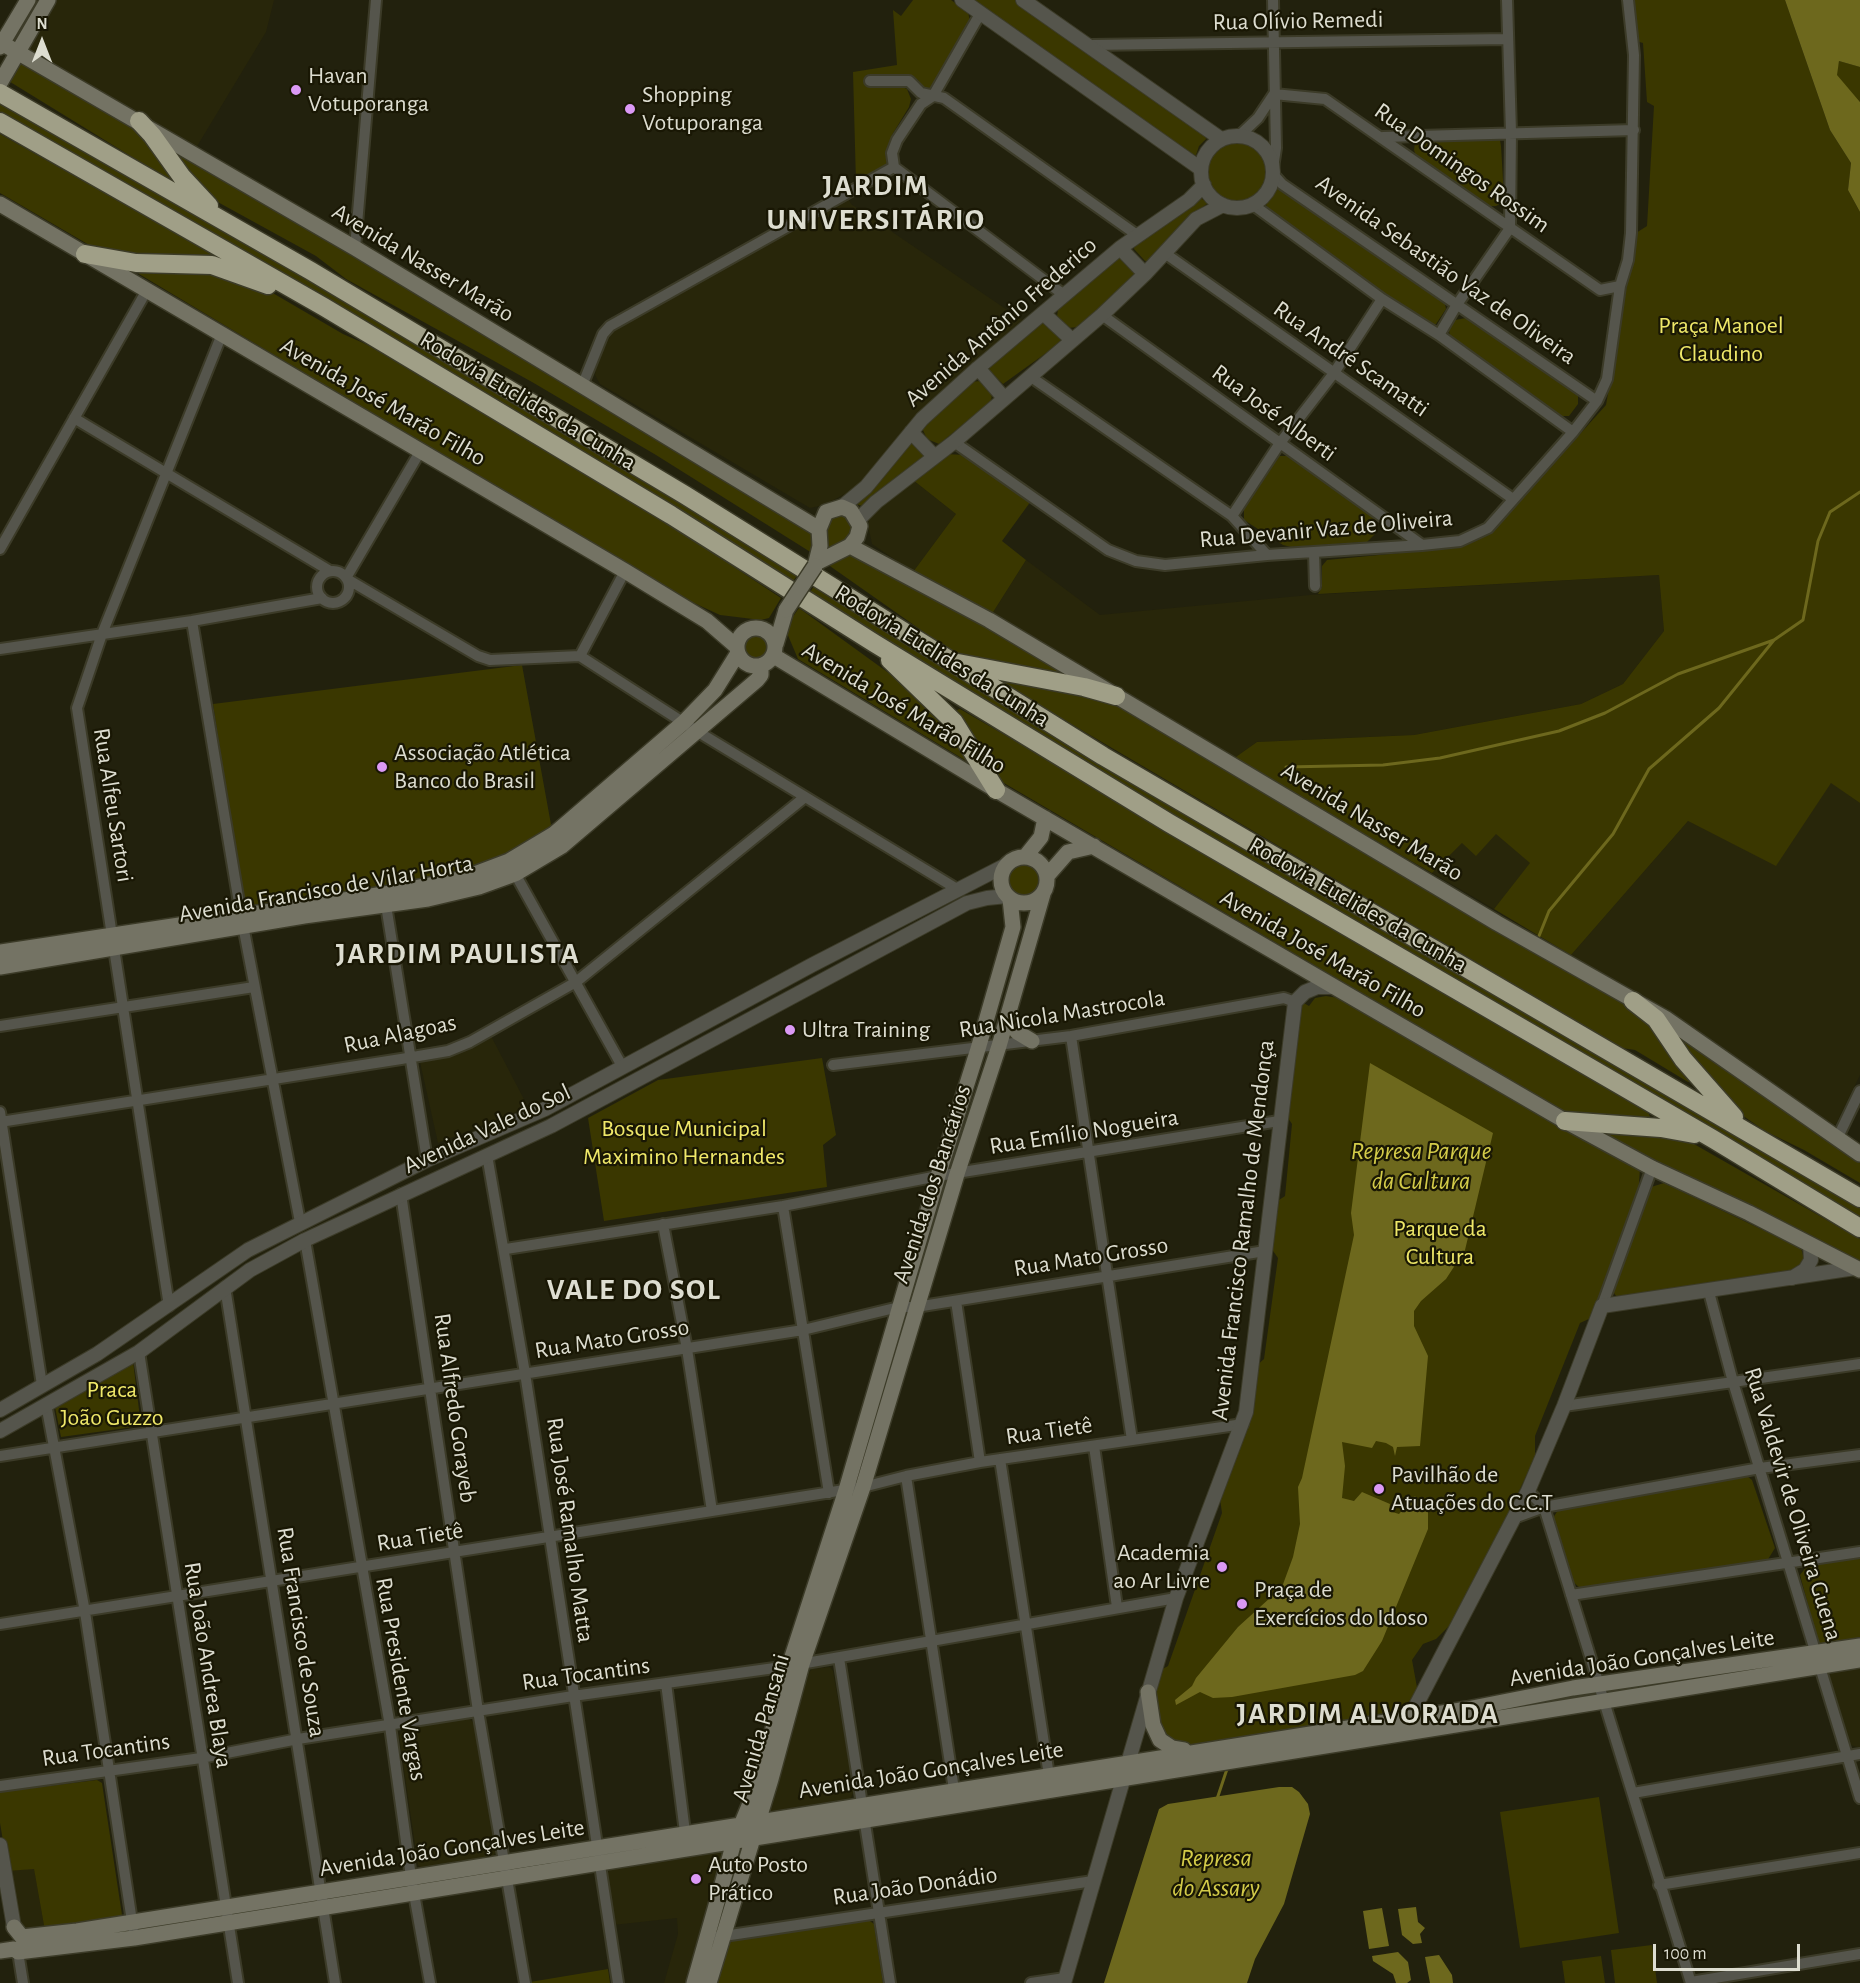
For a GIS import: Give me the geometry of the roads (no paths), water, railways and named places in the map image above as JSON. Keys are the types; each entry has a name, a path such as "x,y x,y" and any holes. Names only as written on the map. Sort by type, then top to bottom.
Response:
{"highway":[{"name":"Rodovia Euclides da Cunha","path":"7,97 223,221 686,495 1103,756 1860,1198"},
{"path":"139,121 182,177 223,221"},
{"name":"Rodovia Euclides da Cunha","path":"3,123 324,307 671,515 874,643 1169,823 1713,1139 1860,1228"},
{"path":"85,254 136,263 212,265 324,307"},
{"path":"874,643 954,722 996,790"},
{"path":"948,660 1084,687 1116,696"},
{"path":"1633,1001 1656,1019 1713,1095 1750,1133"},
{"path":"1565,1121 1661,1128 1713,1139"}],"main road":[{"path":"1,44 28,0"},
{"path":"0,83 48,0"},
{"name":"Avenida Nasser Marão","path":"1,44 139,121 355,248 819,528"},
{"name":"Avenida José Marão Filho","path":"0,204 625,571 707,621 725,634 737,650"},
{"path":"816,564 850,546 859,532 858,520 851,511 842,507"},
{"name":"Avenida Antônio Frederico","path":"819,528 826,512 842,507"},
{"path":"785,611 740,637 737,650 746,664 761,667 775,650 785,611 816,564 819,528"},
{"name":"Avenida Nasser Marão","path":"850,546 989,620 1545,951 1665,1018 1732,1062 1860,1154"},
{"path":"753,628 770,633 775,650"},
{"name":"Avenida Francisco de Vilar Horta","path":"690,726 716,690 737,650"},
{"name":"Avenida José Marão Filho","path":"775,650 996,790 1565,1121 1652,1168 1858,1269"},
{"name":"Avenida Francisco de Vilar Horta","path":"0,952 112,940 385,899 512,867 554,834 602,802 690,726 757,680 761,675 761,667"},
{"path":"1045,818 1041,837 1025,857 1006,865 1000,877 1009,898 1017,903 1031,903 1043,894 1047,876 1068,852 1094,846"},
{"path":"1025,857 1041,865 1047,876"},
{"name":"Avenida dos Bancários","path":"863,1487 957,1174 999,1046 1043,894"},
{"name":"Avenida dos Bancários","path":"846,1490 898,1308 1013,927 1009,898"},
{"name":"Avenida Francisco de Vilar Horta","path":"0,967 112,940"},
{"path":"1007,1018 1017,1032 1032,1041"},
{"name":"Avenida Pansani","path":"694,1983 715,1937 758,1821 796,1665 863,1487"},
{"name":"Avenida Pansani","path":"708,1983 734,1842 760,1779 796,1665 846,1490"},
{"name":"Avenida João Gonçalves Leite","path":"1818,1660 1860,1646"},
{"name":"Avenida João Gonçalves Leite","path":"133,1930 178,1915 457,1869 550,1855 645,1856 687,1850 1605,1701 1705,1678 1818,1660 1860,1660"},
{"name":"Avenida João Gonçalves Leite","path":"11,1951 133,1930 180,1930 229,1923 506,1879 553,1871 643,1840 686,1832 1436,1713 1573,1688 1705,1678"},
{"path":"1573,1688 1576,1704"},
{"path":"1148,1692 1153,1725 1160,1740 1172,1748 1190,1752"},
{"path":"1008,1780 1012,1798"},
{"path":"908,1796 910,1814"},
{"path":"815,1811 815,1829"},
{"path":"643,1840 645,1856"},
{"path":"550,1855 553,1871"},
{"path":"457,1869 460,1886"},
{"path":"364,1884 368,1900"},
{"path":"271,1900 274,1916"},
{"path":"178,1915 180,1930"},
{"path":"11,1951 14,1927"},
{"name":"Avenida João Gonçalves Leite","path":"14,1927 22,1937 78,1938"}],"street":[{"path":"355,248 376,0"},
{"path":"962,0 1201,169"},
{"path":"1023,0 1221,139"},
{"path":"1273,0 1276,148 1273,171 1270,186 1263,197 1252,204 1243,207 1223,205 1215,200 1204,185 1201,169 1204,157 1211,147 1221,139 1239,136 1251,139 1262,146 1270,156 1273,171"},
{"path":"1439,335 1456,306 1510,228 1511,132 1507,0"},
{"name":"Rua Devanir Vaz de Oliveira","path":"954,442 1108,550 1136,561 1166,565 1268,555 1422,545 1460,541 1488,528 1573,432 1596,401 1607,379 1620,286 1628,260 1631,233 1634,55 1628,0"},
{"path":"980,14 933,96 921,104 897,140 892,153 894,167 1064,295"},
{"name":"Rua Olívio Remedi","path":"1090,45 1507,39"},
{"path":"870,81 909,81 921,93 944,98 1137,234"},
{"path":"1239,136 1258,117 1274,94"},
{"name":"Rua Domingos Rossim","path":"1274,94 1325,99 1383,137 1600,290 1620,286"},
{"path":"1383,137 1634,130"},
{"path":"582,386 603,334 610,326 894,167"},
{"name":"Avenida Sebastião Vaz de Oliveira","path":"1273,171 1282,184 1596,401"},
{"name":"Avenida Antônio Frederico","path":"842,507 866,487 922,419 978,368 1137,234 1189,200 1204,185"},
{"path":"1252,204 1382,299 1439,335 1573,432"},
{"path":"858,520 876,502 954,442 1102,315 1166,254 1196,219 1223,205"},
{"path":"1120,248 1145,274"},
{"name":"Rua André Scamatti","path":"1166,254 1513,499"},
{"path":"0,549 147,290"},
{"path":"1232,516 1281,443 1334,373 1382,299"},
{"path":"1043,313 1072,340"},
{"name":"Rua José Alberti","path":"1102,315 1422,545"},
{"name":"Rua Alfeu Sartori","path":"169,1306 77,708 102,634 222,334"},
{"path":"978,368 1004,398"},
{"path":"1031,377 1232,516 1268,555"},
{"path":"74,418 343,574 478,656 490,660 580,656 957,889 967,903"},
{"path":"911,432 934,456"},
{"path":"0,649 192,621 316,595 330,602 343,599 348,592 343,574 421,450"},
{"path":"1314,552 1315,586"},
{"path":"580,656 625,571"},
{"path":"316,595 320,577 343,574"},
{"path":"192,621 254,987 305,1240"},
{"name":"Rua Alagoas","path":"0,1118 136,1100 448,1051 470,1042 576,982 805,797"},
{"name":"Avenida Vale do Sol","path":"0,1410 127,1335 248,1250 427,1160 545,1109 812,965 1006,865"},
{"path":"512,867 631,1082"},
{"name":"Avenida Vale do Sol","path":"0,1431 139,1352 250,1270 305,1240 551,1126 967,903 987,898 1009,898"},
{"path":"385,899 427,1160"},
{"path":"870,935 878,950"},
{"path":"812,965 820,981"},
{"path":"0,1026 254,987"},
{"path":"1295,1002 1305,993 1317,987 1333,987"},
{"name":"Rua Nicola Mastrocola","path":"833,1065 1071,1036 1284,998 1295,1002"},
{"name":"Avenida Francisco Ramalho de Mendonça","path":"1065,1980 1176,1598 1243,1424 1295,1002"},
{"path":"1071,1036 1132,1440"},
{"path":"1837,1139 1860,1091"},
{"path":"0,1118 42,1385 85,1612 133,1930"},
{"name":"Rua Emílio Nogueira","path":"506,1249 783,1206 938,1176 1279,1121"},
{"path":"484,1137 487,1155"},
{"name":"Rua José Ramalho Matta","path":"487,1155 506,1249 573,1696 601,1856 618,1983"},
{"path":"1410,1717 1528,1491 1564,1406 1652,1168"},
{"path":"394,1176 401,1194"},
{"name":"Rua Alfredo Gorayeb","path":"401,1194 432,1389 478,1711 525,1983"},
{"path":"783,1206 829,1493"},
{"path":"663,1224 687,1348 712,1511"},
{"name":"Rua Presidente Vargas","path":"305,1240 390,1726 411,1877 430,1983"},
{"path":"1791,1280 1808,1264 1810,1244"},
{"name":"Rua Mato Grosso","path":"0,1456 803,1330 898,1308 956,1301 1265,1251"},
{"path":"1602,1306 1858,1269"},
{"path":"215,1272 225,1287"},
{"name":"Rua Francisco de Souza","path":"225,1287 298,1739 318,1892 334,1983"},
{"name":"Rua Valdevir de Oliveira Guena","path":"1709,1292 1733,1382 1860,1798"},
{"path":"956,1301 980,1462"},
{"path":"127,1335 139,1352"},
{"name":"Rua João Andrea Blaya","path":"139,1352 238,1983"},
{"path":"1564,1406 1860,1364"},
{"name":"Rua Tietê","path":"0,1624 176,1599 454,1554 550,1536 829,1493 980,1462 1243,1424"},
{"path":"1094,1446 1117,1607"},
{"path":"1514,1518 1544,1507 1760,1468 1860,1455"},
{"path":"1000,1459 1052,1792"},
{"path":"906,1476 957,1807"},
{"path":"1528,1491 1544,1507 1691,1983 1860,1954"},
{"path":"1571,1595 1860,1552"},
{"name":"Rua Tocantins","path":"0,1786 201,1758 298,1739 573,1696 796,1665 1176,1598"},
{"path":"839,1658 890,1983"},
{"path":"666,1683 687,1850"},
{"path":"1425,1692 1436,1713"},
{"path":"1633,1793 1860,1754"},
{"path":"0,1845 14,1927"},
{"path":"1659,1885 1860,1853"},
{"name":"Rua João Donádio","path":"715,1937 1093,1881"},
{"path":"11,1951 23,1983"},
{"path":"1031,1983 1065,1980"}],"water":[{"path":"1785,0 1860,0 1860,67 1839,61 1837,75 1860,102 1860,212 1848,190 1851,163 1830,130"},
{"name":"Represa Parque da Cultura","path":"1370,1063 1493,1133 1465,1250 1446,1279 1421,1301 1414,1311 1414,1326 1428,1356 1420,1446 1397,1447 1395,1456 1393,1447 1386,1443 1376,1441 1372,1448 1342,1442 1345,1466 1342,1498 1354,1501 1362,1492 1390,1504 1389,1511 1399,1514 1415,1496 1428,1511 1428,1529 1382,1641 1363,1671 1355,1675 1232,1697 1213,1698 1200,1692 1176,1705 1175,1700 1192,1686 1238,1627 1282,1587 1293,1557 1300,1524 1298,1487 1302,1478 1354,1235 1351,1213"},
{"name":"Represa do Assary","path":"1292,1787 1299,1792 1308,1804 1310,1814 1284,1904 1255,1959 1247,1983 1104,1983 1159,1809 1168,1804"},
{"path":"1416,1907 1418,1922 1425,1928 1420,1934 1422,1943 1413,1944 1402,1935 1398,1909"},
{"path":"1382,1908 1389,1946 1369,1949 1363,1911"},
{"path":"1398,1952 1408,1962 1411,1980 1407,1983 1396,1983 1393,1974 1373,1961 1372,1956"},
{"path":"1439,1955 1452,1975 1453,1983 1430,1983 1425,1957"}],"waterway":[{"path":"1539,936 1549,911 1613,834 1649,769 1719,708 1774,640 1803,620 1818,541 1830,512 1860,492"},
{"path":"1286,767 1383,765 1440,758 1559,731 1605,713 1678,674 1774,640"},
{"path":"1217,1799 1228,1766"}],"place":[{"name":"Havan Votuporanga","path":"296,90"},
{"name":"Shopping Votuporanga","path":"630,109"},
{"name":"Associação Atlética Banco do Brasil","path":"382,767"},
{"name":"Ultra Training","path":"790,1030"},
{"name":"Pavilhão de Atuações do C.C.T","path":"1379,1489"},
{"name":"Academia ao Ar Livre","path":"1222,1567"},
{"name":"Praça de Exercícios do Idoso","path":"1242,1604"},
{"name":"Auto Posto Prático","path":"696,1879"}],"district":[{"name":"JARDIM UNIVERSITÁRIO","path":"876,203"},
{"name":"JARDIM PAULISTA","path":"458,954"},
{"name":"VALE DO SOL","path":"634,1290"},
{"name":"JARDIM ALVORADA","path":"1368,1714"}],"park label":[{"name":"Praça Manoel Claudino","path":"1721,340"},
{"name":"Bosque Municipal Maximino Hernandes","path":"684,1143"},
{"name":"Parque da Cultura","path":"1440,1243"},
{"name":"Praca João Guzzo","path":"112,1404"}]}
